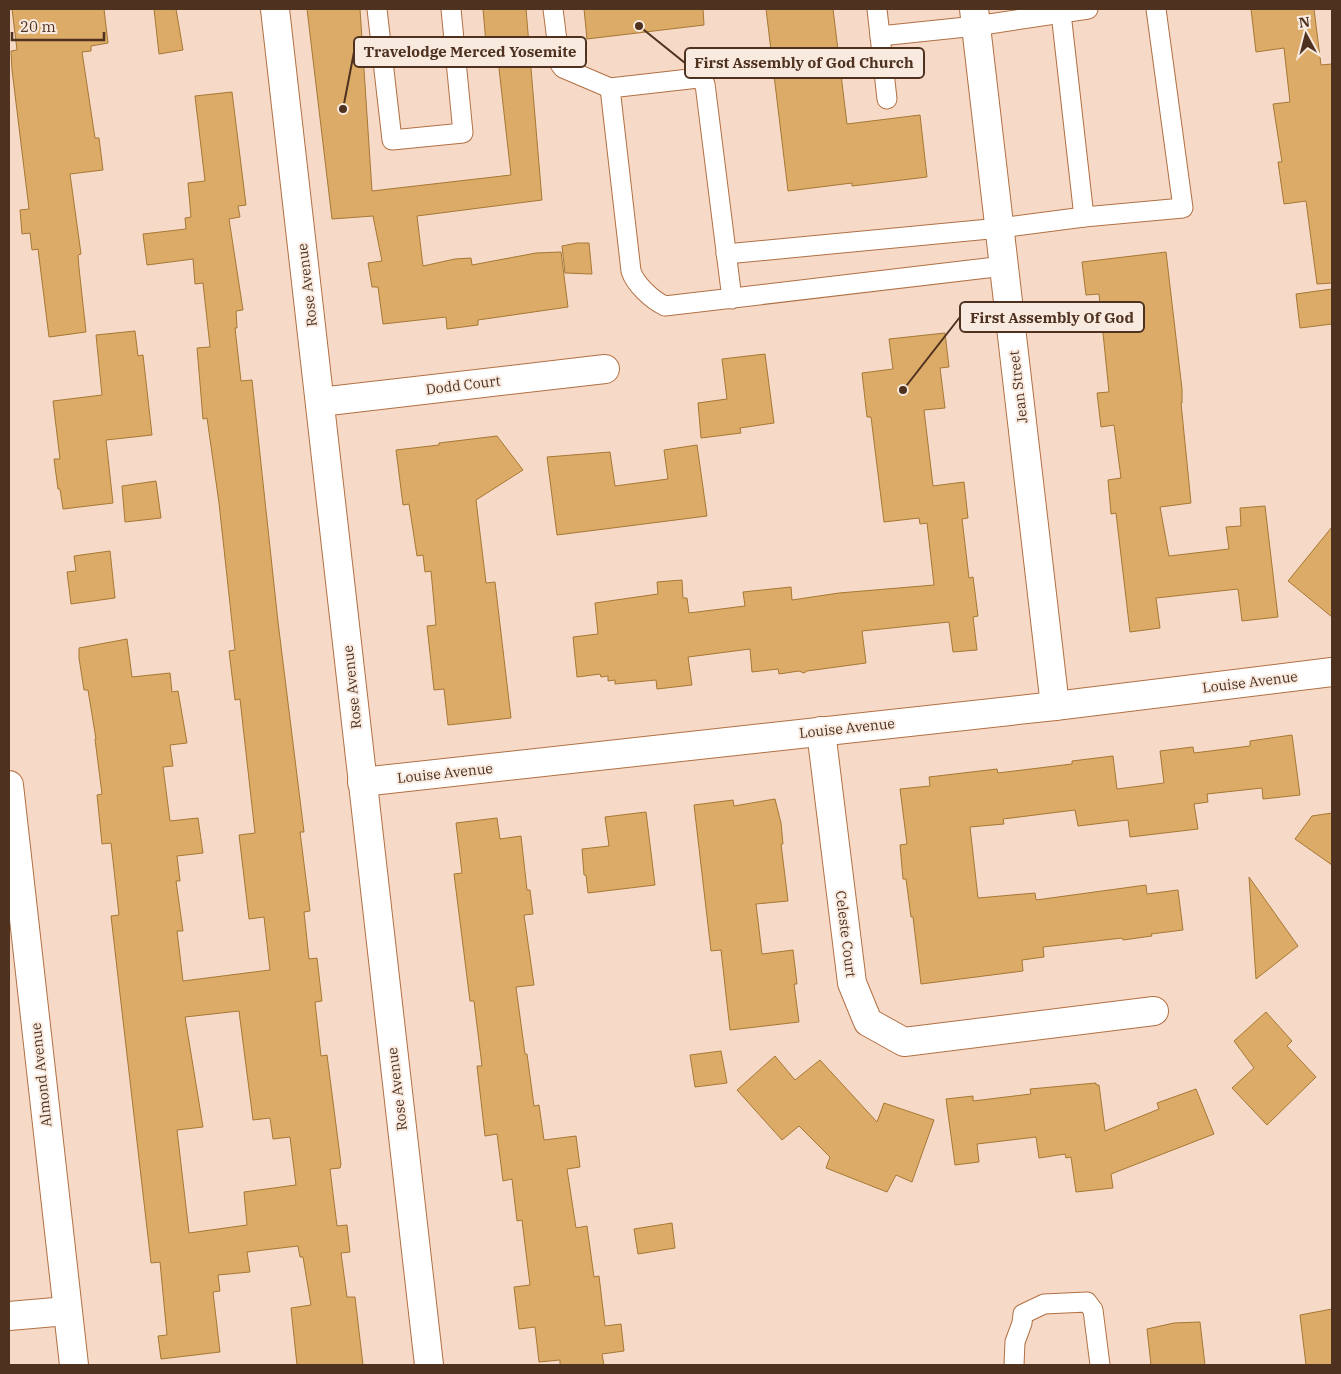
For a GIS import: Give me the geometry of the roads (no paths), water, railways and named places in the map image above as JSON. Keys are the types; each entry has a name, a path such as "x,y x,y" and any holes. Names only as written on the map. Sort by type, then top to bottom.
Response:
{"street":[{"name":"Rose Avenue","path":"275,9 429,1365"},
{"name":"Jean Street","path":"975,17 1055,706"},
{"name":"Dodd Court","path":"320,402 605,369"},
{"name":"Louise Avenue","path":"362,782 1055,706 1332,672"},
{"name":"Celeste Court","path":"821,731 852,983 868,1022 904,1042 1154,1011"},
{"name":"Almond Avenue","path":"9,785 74,1365"},
{"path":"9,1316 68,1311"}],"lane":[{"path":"377,9 392,140 463,133 451,9"},
{"path":"553,9 560,64 563,68 610,88 698,78 705,84 732,299"},
{"path":"877,9 887,99"},
{"path":"880,36 975,17 1061,13 1088,9"},
{"path":"726,254 1000,228 1084,217 1183,208 1156,9"},
{"path":"1061,13 1084,217"},
{"path":"610,88 633,277 660,304 665,306 732,299 1004,266"},
{"path":"1014,1365 1015,1342 1022,1323 1023,1314 1044,1304 1087,1302 1093,1310 1100,1365"}],"place":[{"name":"First Assembly of God Church","path":"639,26"},
{"name":"Travelodge Merced Yosemite","path":"343,109"},
{"name":"First Assembly Of God","path":"903,390"}]}
